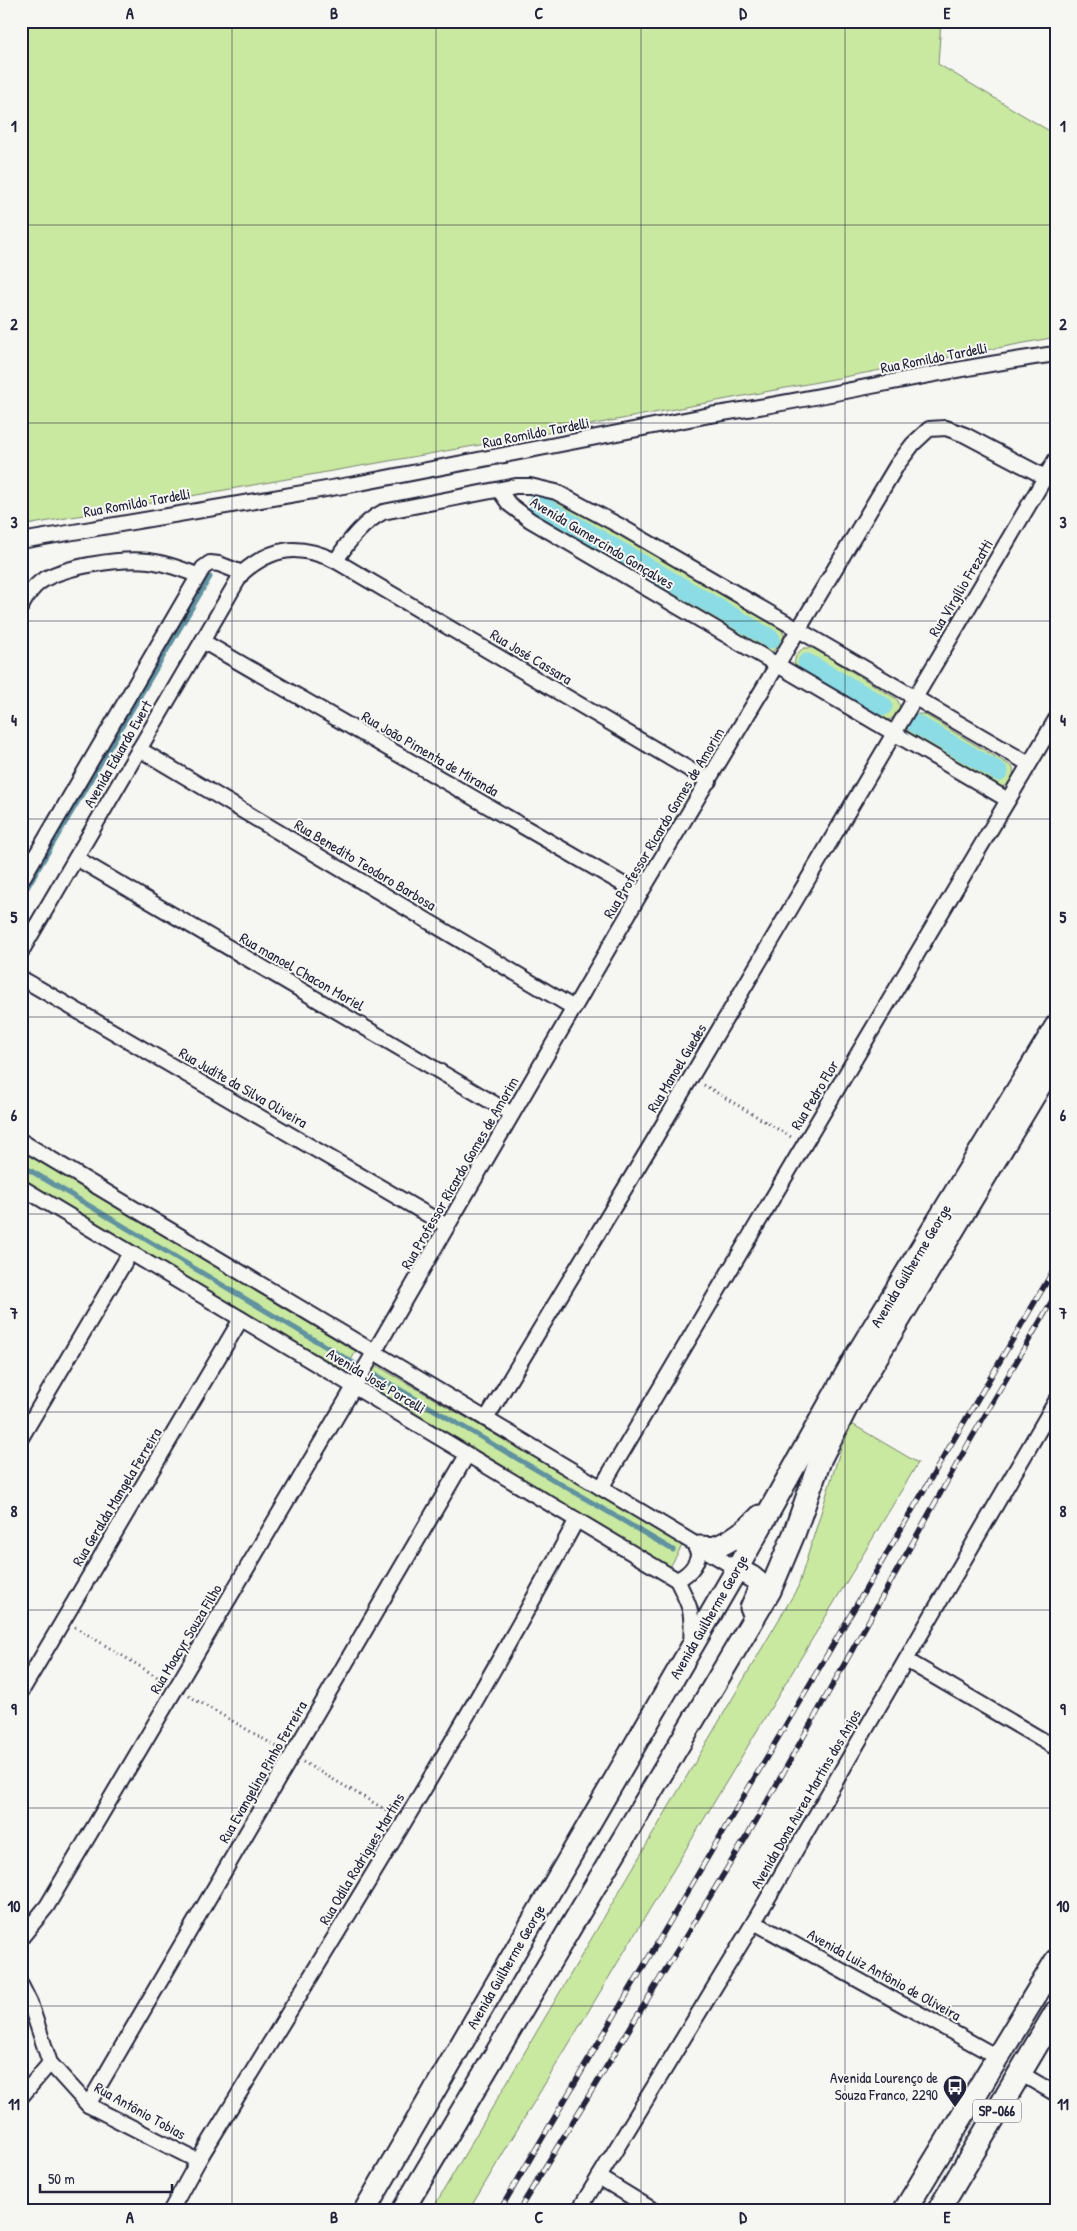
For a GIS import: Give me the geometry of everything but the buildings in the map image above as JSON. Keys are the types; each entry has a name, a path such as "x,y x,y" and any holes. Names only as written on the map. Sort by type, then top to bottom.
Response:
{"highway":[{"name":"SP-066","path":"905,2210 999,2058 1056,1961"},
{"name":"SP-066","path":"939,2210 1056,2012"}],"main road":[{"name":"Avenida Guilherme George","path":"365,2210 737,1569 772,1503 861,1348 1056,1026"},
{"name":"Avenida Guilherme George","path":"403,2210 774,1583 822,1458 848,1405 1056,1059"},
{"path":"699,1547 715,1547 726,1542 754,1524 772,1503"},
{"path":"726,1665 758,1592 758,1582 737,1569"}],"street":[{"name":"Rua Romildo Tardelli","path":"21,540 355,484 710,415 1056,354"},
{"name":"Rua Professor Ricardo Gomes de Amorim","path":"374,1352 640,894 897,465 913,444 929,430 946,428 1045,477"},
{"name":"Rua Virgílio Frezatti","path":"894,733 1056,459"},
{"name":"Avenida Gumercindo Gonçalves","path":"1008,800 530,520 509,504 499,490 516,486 530,486 556,492 620,526 1029,764"},
{"path":"336,561 356,532 370,518 383,512 499,490"},
{"name":"Rua José Cassara","path":"242,573 261,559 300,549 316,552 336,561 709,781"},
{"path":"21,606 29,593 39,583 53,575 96,565 124,561 148,561 166,564 197,575 210,563 220,564 242,573"},
{"name":"Avenida Eduardo Ewert","path":"21,952 139,749 204,642 242,573"},
{"name":"Avenida Eduardo Ewert","path":"21,881 197,575"},
{"name":"Rua João Pimenta de Miranda","path":"204,642 640,894"},
{"name":"Rua Pedro Flor","path":"601,1488 1056,719"},
{"name":"Rua Manoel Guedes","path":"486,1419 894,733"},
{"name":"Rua Benedito Teodoro Barbosa","path":"139,749 574,1008"},
{"name":"Rua manoel Chacon Moriel","path":"76,858 512,1114"},
{"name":"Rua Judite da Silva Oliveira","path":"21,978 447,1226"},
{"name":"Avenida José Porcelli","path":"21,1141 737,1569"},
{"name":"Avenida José Porcelli","path":"21,1187 677,1580"},
{"path":"21,1438 130,1253"},
{"name":"Rua Geralda Mangela Ferreira","path":"21,1692 241,1319"},
{"name":"Rua Moacyr Souza Filho","path":"21,1938 47,1906 374,1352"},
{"name":"Avenida Dona Aurea Martins dos Anjos","path":"579,2210 754,1922 1056,1401"},
{"name":"Rua Evangelina Pinho Ferreira","path":"88,2105 467,1455"},
{"name":"Rua Odila Rodrigues Martins","path":"171,2210 198,2161 525,1617 576,1521"},
{"path":"691,1646 692,1616 690,1605 677,1580 691,1571 696,1564 699,1547"},
{"path":"906,1660 1056,1748"},
{"name":"Avenida Luiz Antônio de Oliveira","path":"754,1922 999,2058"},
{"path":"21,1985 30,2003 50,2063 21,2097"},
{"name":"Rua Antônio Tobias","path":"50,2063 88,2105 198,2161"},
{"path":"1020,2073 1056,2094"},
{"path":"599,2177 653,2210"}],"path":[{"path":"691,1077 805,1145"},
{"path":"64,1620 176,1688 404,1821"}],"green space":[{"path":"21,21 941,21 938,64 1056,135 1056,337 542,434 21,526"},
{"path":"543,491 780,628 784,634 784,641 772,652 766,651 535,517 528,504 535,493"},
{"path":"804,648 813,648 897,699 900,706 893,718 885,721 795,667 796,656"},
{"path":"916,714 924,714 1013,767 1011,780 1000,788 912,738 908,731 908,722"},
{"path":"21,1151 356,1351 345,1371 21,1178"},
{"path":"374,1364 683,1544 669,1569 362,1385"},
{"path":"852,1424 918,1463 469,2210 432,2210 798,1587 841,1448"}],"waterway":[{"path":"537,503 771,639"},
{"path":"21,898 210,577"},
{"path":"807,663 883,706"},
{"path":"916,724 999,772"},
{"path":"21,1165 355,1364"},
{"path":"375,1375 673,1550"}],"railway":[{"path":"500,2210 1056,1266"},
{"path":"519,2210 756,1821 971,1439 1056,1294"}],"place":[{"name":"Avenida Lourenço de Souza Franco, 2290","path":"955,2108"}]}
